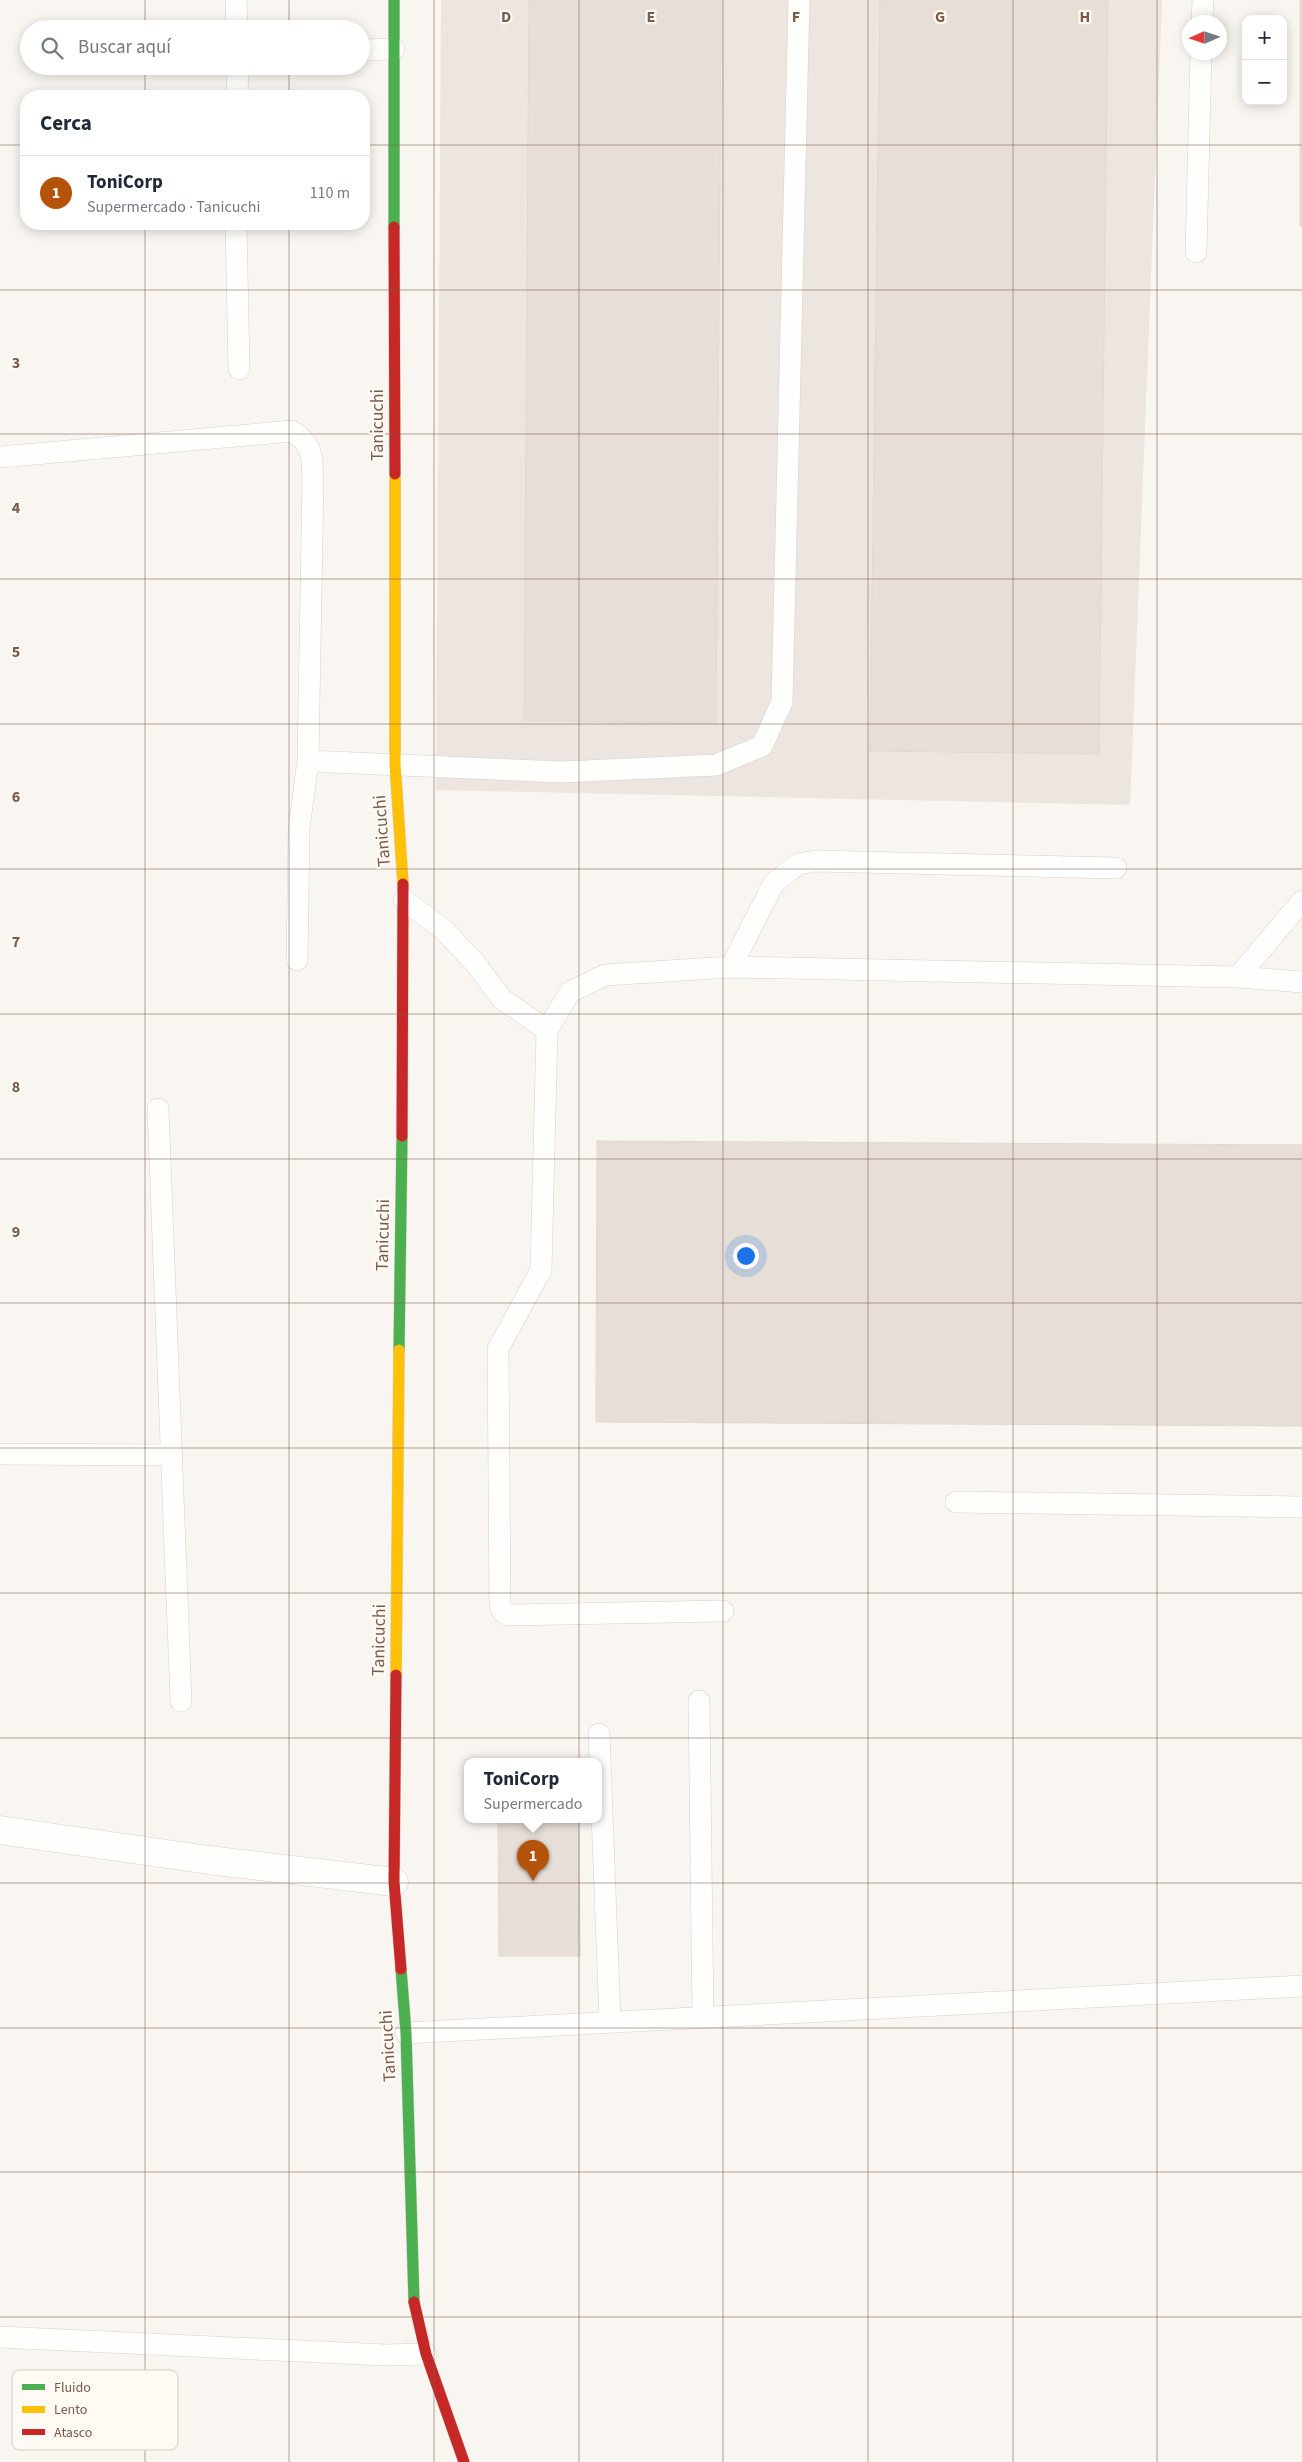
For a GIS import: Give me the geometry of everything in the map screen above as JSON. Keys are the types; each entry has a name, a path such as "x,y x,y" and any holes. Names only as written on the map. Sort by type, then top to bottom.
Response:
{"street":[{"name":"Tanicuchi","path":"394,0 395,764 404,900 394,1882 406,2033 414,2303 426,2354 464,2462"},
{"path":"0,1830 209,1860 394,1882"}],"lane":[{"path":"236,0 237,20"},
{"path":"308,761 562,772 716,765 762,746 782,702 799,0"},
{"path":"1202,15 1203,0"},
{"path":"370,50 394,49"},
{"path":"1196,252 1201,60"},
{"path":"238,75 238,90"},
{"path":"236,230 239,369"},
{"path":"0,457 292,431 305,440 312,454 313,479 308,761 299,828 297,960"},
{"path":"731,967 774,883 798,864 815,861 1116,868"},
{"path":"404,900 444,930 475,963 502,999 546,1030"},
{"path":"1238,977 1302,901"},
{"path":"723,1611 509,1615 503,1612 500,1605 498,1349 541,1270 546,1030 570,992 605,975 731,967 1238,977 1302,982"},
{"path":"158,1109 181,1700"},
{"path":"0,1454 172,1455"},
{"path":"956,1502 1302,1507"},
{"path":"699,1701 703,2017"},
{"path":"599,1734 600,1758"},
{"path":"602,1813 610,2022"},
{"path":"406,2033 1302,1986"},
{"path":"0,2337 385,2355 426,2354"}],"shaded area":[{"path":"441,0 1162,0 1130,805 436,790"}],"building":[{"path":"529,0 721,0 716,724 524,720"},
{"path":"880,0 1108,0 1099,754 870,751"},
{"path":"1300,0 1302,0 1302,226 1300,226"},
{"path":"597,1141 1302,1145 1302,1426 596,1422"},
{"path":"498,1823 579,1823 580,1956 499,1956"}],"traffic: fast":[{"path":"394,0 394,227"},
{"path":"399,1350 402,1136"},
{"path":"401,1969 406,2033 414,2302"}],"traffic: slow":[{"path":"395,474 395,764 403,884"},
{"path":"396,1675 399,1350"}],"traffic: jam":[{"path":"394,227 395,474"},
{"path":"402,1136 403,884"},
{"path":"396,1675 394,1882 401,1969"},
{"path":"414,2302 426,2354 464,2462"}],"place":[{"name":"ToniCorp","path":"533,1881"}]}
